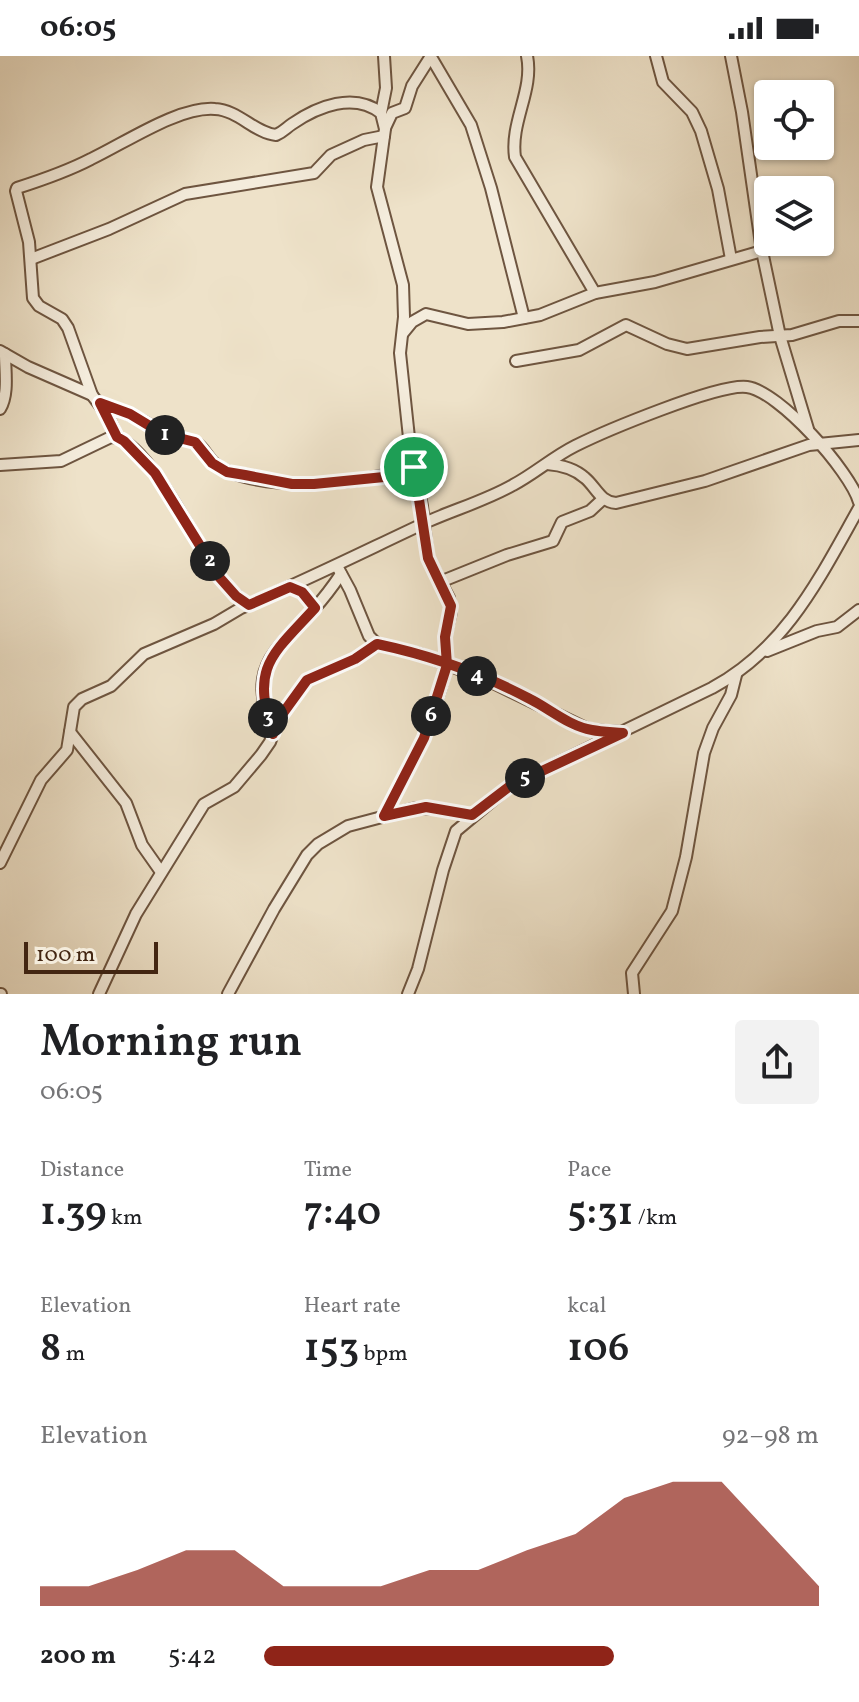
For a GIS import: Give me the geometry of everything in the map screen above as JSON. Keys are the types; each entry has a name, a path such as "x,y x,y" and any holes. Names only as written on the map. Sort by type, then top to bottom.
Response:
{"street":[{"path":"384,56 386,88 381,113 384,133"},
{"path":"527,56 528,82 515,135 515,157 595,293"},
{"path":"656,56 663,82 692,112 701,131 718,189 731,259"},
{"path":"731,56 754,195"},
{"path":"384,816 424,738 447,665 445,637 451,606 428,558 401,370 403,285 377,187 384,133 392,113 405,108 412,86 431,57 471,125 491,188 524,318"},
{"path":"249,605 220,578 155,473 117,437 96,399 62,319 39,306 33,298 31,259 16,191 89,160 173,117 198,109 218,108 276,135 292,123 347,101 368,104 381,113"},
{"path":"31,259 109,229 185,194 314,173 331,155 384,133"},
{"path":"403,333 412,322 426,314 482,324 524,318 595,293 655,282 754,253"},
{"path":"763,256 780,336 809,431"},
{"path":"516,361 579,350 626,325 667,344 687,349 805,333 839,321 859,321"},
{"path":"2,352 130,414 163,434 195,442 212,463 227,472 292,484 314,484 384,477 414,467"},
{"path":"0,409 5,390 2,352"},
{"path":"0,863 41,780 67,750 74,707 82,699 111,686 144,654 290,587 339,570 425,524 512,486 591,439 676,405 747,387 762,392 809,431 855,489 859,502"},
{"path":"0,465 61,461 104,439 117,437"},
{"path":"547,464 573,470 586,478 603,499 616,503 653,495 820,443 859,440"},
{"path":"440,582 507,555 544,546 558,535 562,522 590,511 603,499"},
{"path":"408,994 418,969 456,831 510,786 736,675 764,653 808,595 859,508"},
{"path":"273,734 264,706 263,677 271,658 315,608 339,570"},
{"path":"339,570 369,636 377,644 420,654 530,699 590,730 623,733"},
{"path":"290,587 302,592 315,608"},
{"path":"764,653 817,631 837,627 859,610"},
{"path":"99,994 136,914 204,804 234,787 261,755 278,720 307,680 355,659 377,644"},
{"path":"634,994 632,973 672,911 686,857 704,753 731,695 736,675"},
{"path":"70,732 126,803 142,845 161,872"},
{"path":"228,994 258,935 307,855 318,844 348,826 426,807 472,815"}],"route":[{"path":"414,467 384,477 314,484 292,484 227,472 212,463 195,442 174,439 130,414 100,403 117,437 155,473 220,578 236,596 249,605 290,587 302,592 315,608 285,639 271,658 263,677 264,706 273,734 278,720 307,680 355,659 377,644 420,654 447,665 455,667 530,699 590,730 623,733 510,786 472,815 426,807 384,816 424,738 447,665 445,637 451,606 428,558 414,467"}]}
